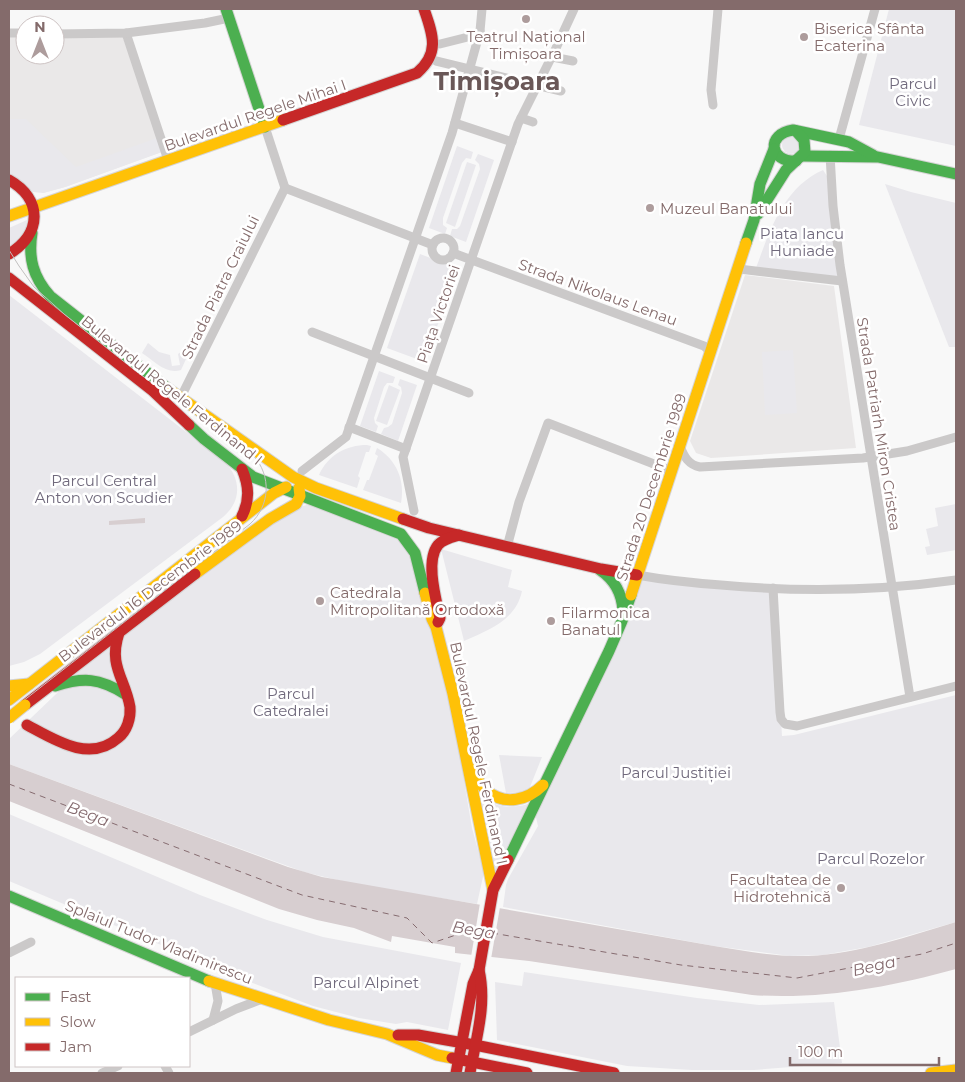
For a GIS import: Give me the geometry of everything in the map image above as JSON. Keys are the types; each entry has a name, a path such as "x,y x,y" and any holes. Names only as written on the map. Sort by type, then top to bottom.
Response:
{"main road":[{"name":"Bulevardul Regele Mihai I","path":"9,216 418,73 428,62 433,48 433,40 424,9"},
{"path":"227,13 265,127"},
{"path":"878,157 850,142 790,130 780,133 774,142 774,149 778,156 787,162 830,155 878,157 956,174"},
{"path":"796,131 804,137 806,142 806,147 799,159"},
{"name":"Strada 20 Decembrie 1989","path":"493,890 534,810 548,776 620,626 672,471 709,348 739,269 754,220 760,184 774,149"},
{"name":"Strada 20 Decembrie 1989","path":"754,220 778,180 799,159"},
{"path":"12,181 28,194 34,207"},
{"name":"Bulevardul Regele Ferdinand I","path":"34,207 35,220 30,259 34,274 42,288 105,341 180,399 298,482 318,504 394,530 407,540 415,553 453,694 493,890"},
{"path":"9,254 21,248 32,233"},
{"name":"Bulevardul Regele Ferdinand I","path":"9,278 153,391 204,439 253,477 282,489 298,482"},
{"path":"235,524 248,506 248,481 242,469"},
{"path":"298,482 409,522 459,536 590,567 638,574"},
{"name":"Bulevardul 16 Decembrie 1989","path":"9,718 226,550 296,504 298,482"},
{"name":"Bulevardul 16 Decembrie 1989","path":"10,699 282,489"},
{"path":"286,511 306,504 318,504"},
{"path":"436,627 440,618 432,571 434,554 438,546 444,541 459,536"},
{"path":"590,567 608,575 619,589 624,607 620,626"},
{"path":"27,725 75,748 97,749 109,746 118,740 129,722 130,711 113,654 119,633"},
{"path":"45,689 68,681 90,679 107,683 125,694"},
{"path":"9,686 29,684"},
{"path":"469,766 488,792 506,800 519,800 531,796 539,789 548,776"},
{"path":"471,1068 481,1008 482,986 480,970 493,890"},
{"name":"Splaiul Tudor Vladimirescu","path":"9,896 215,983 329,1020 387,1034 437,1055 458,1060 471,1068 527,1073"},
{"path":"456,1073 473,984 480,970"},
{"name":"Splaiul Tudor Vladimirescu","path":"387,1034 418,1036 475,1045 614,1073"},
{"path":"931,1073 956,1070"}],"street":[{"path":"298,482 346,437 370,355 415,239 455,123 480,30 482,9"},
{"name":"Piața Victoriei","path":"414,511 403,456 521,118 534,102 550,53 574,9"},
{"path":"713,104 710,90 718,9"},
{"path":"839,139 875,9"},
{"path":"65,34 126,33 204,23 227,13"},
{"path":"440,44 472,36 480,30"},
{"path":"126,33 168,160"},
{"path":"550,53 573,60"},
{"path":"436,61 561,91"},
{"path":"521,118 533,122"},
{"path":"455,123 512,142"},
{"path":"265,127 284,188"},
{"name":"Strada Patriarh Miron Cristea","path":"830,155 833,206 842,282 910,696"},
{"name":"Piața Victoriei","path":"284,188 433,245"},
{"name":"Strada Piatra Craiului","path":"180,399 284,188"},
{"name":"Piața Victoriei","path":"438,239 448,239 453,244 453,253 447,259 439,259 434,255 433,245 438,239"},
{"name":"Piața Victoriei","path":"453,253 483,264"},
{"name":"Strada Nikolaus Lenau","path":"483,264 709,348"},
{"path":"739,269 842,282"},
{"name":"Piața Victoriei","path":"312,332 469,392"},
{"path":"507,547 519,502 548,423 672,471"},
{"path":"349,427 406,449"},
{"path":"680,446 689,463 700,467 871,458 907,451 956,437"},
{"path":"638,574 687,582 773,588 821,589 892,586 956,580"},
{"path":"773,588 780,712 785,724 797,726 910,696 956,686"},
{"path":"9,954 31,942"},
{"path":"213,1020 218,1001 215,983"},
{"path":"190,1032 262,998"},
{"path":"102,1073 116,1067"}],"shaded area":[{"path":"9,35 15,35 15,65 65,65 65,36 122,35 164,151 65,187 43,193 9,177"},
{"path":"745,275 834,286 856,448 711,458 696,453 690,441"}],"green space":[{"name":"Parcul Civic","path":"889,9 956,9 956,146 859,125"},
{"path":"9,119 26,119 76,167 157,138 162,152 65,187 43,193 33,192 9,177"},
{"path":"787,136 795,136 800,141 798,152 787,154 782,149 782,141"},
{"path":"457,146 473,152 471,159 466,158 462,163 443,218 443,225 447,228 445,234 429,228"},
{"path":"478,154 494,160 466,242 450,236 452,229 457,229 460,226 480,169 479,164 475,160"},
{"path":"467,162 476,165 455,227 446,223"},
{"name":"Piața Iancu Huniade","path":"823,170 827,176 838,277 756,268 773,225 788,199 809,178"},
{"path":"885,184 956,203 956,347 949,347"},
{"path":"27,220 22,236 10,247 9,228"},
{"path":"420,254 457,268 425,362 387,348"},
{"name":"Parcul Central Anton von Scudier","path":"9,295 225,462 234,476 237,490 234,504 223,517 40,654 24,662 9,666"},
{"path":"193,333 197,335 181,370 165,369 142,353 148,343 159,352 170,355 172,366 180,365 178,354 184,350"},
{"path":"793,350 797,413 765,415 762,352"},
{"path":"379,371 395,377 393,383 387,383 384,387 374,418 378,426 376,432 360,426"},
{"path":"400,379 417,385 398,441 381,434 384,428 392,424 402,393 401,387 398,385"},
{"path":"389,385 400,390 387,425 376,421"},
{"path":"359,445 371,446 369,452 366,452 358,476 360,478 357,488 319,475 327,462 338,452"},
{"path":"377,448 390,459 398,472 402,487 401,503 363,490 378,456 375,454"},
{"name":"Parcul Catedralei","path":"310,504 407,540 429,572 472,828 484,872 477,904 354,884 304,872 9,764 9,739 77,673 286,511"},
{"path":"956,504 956,550 927,555 925,547 930,546 926,529 938,526 935,508"},
{"path":"441,549 512,570 508,587 522,591 519,601 508,617 483,633 464,641"},
{"name":"Parcul Justiției","path":"637,577 773,588 782,736 794,735 956,695 956,922 868,947 823,955 790,956 714,946 503,907 508,879 538,826 534,809"},
{"path":"499,755 542,757 528,792 506,793"},
{"path":"479,789 491,802 497,805 507,807 519,806 533,802 496,876"},
{"name":"Parcul Alpinet","path":"9,814 200,895 267,920 323,937 461,963 448,1030 407,1022 396,1024 359,1018 313,1006 242,979 9,881"},
{"path":"524,972 697,998 759,1005 834,1002 842,1063 754,1070 692,1070 627,1066 497,1040 495,982 522,986"}],"water":[{"path":"145,518 145,523 109,525 109,521"},
{"name":"Bega","path":"9,764 288,867 322,877 714,946 784,956 827,955 883,944 956,922 956,969 855,991 803,996 752,995 529,961 455,953 455,947 392,936 391,942 354,928 279,909 9,801"}],"pier":[{"path":"480,903 500,907 491,959 471,957"}],"ferry route":[{"path":"9,784 302,895 407,918 432,943 471,930 480,931"},
{"path":"492,933 681,965 797,978 922,954 956,943"}],"tram line":[{"path":"9,250 34,287 64,314 137,372 253,455 259,463 266,481 265,500 262,509 250,524 9,712"}],"traffic: fast":[{"path":"226,9 265,127"},
{"path":"796,161 780,157 774,147 778,137 793,130 849,142 873,155"},
{"path":"758,214 786,170 805,152 804,140 796,131"},
{"path":"746,243 754,220 760,184 774,149"},
{"path":"802,156 878,157 956,174"},
{"path":"32,233 31,259 33,267 39,282 50,296 167,388"},
{"path":"189,425 253,477 401,534 415,553 425,593"},
{"path":"600,570 610,578 617,588 623,611"},
{"path":"508,860 609,651 631,595"},
{"path":"55,686 83,680 99,682 125,694"},
{"path":"9,896 209,981"}],"traffic: slow":[{"path":"9,216 283,120"},
{"path":"631,595 746,243"},
{"path":"167,388 293,477 316,488 403,519"},
{"path":"9,700 274,493 286,487"},
{"path":"195,574 270,519 296,504 300,496 299,488"},
{"path":"425,593 436,627 453,694 493,890"},
{"path":"9,686 29,684"},
{"path":"9,718 25,705"},
{"path":"471,769 487,791 494,796 509,800 530,794 543,785"},
{"path":"209,981 329,1020 387,1034 437,1055 452,1058"},
{"path":"931,1073 956,1070"}],"traffic: jam":[{"path":"283,120 417,73 424,66 432,51 432,35 424,9"},
{"path":"9,180 28,197 33,206 34,217 28,237 9,254"},
{"path":"9,278 153,391 189,425"},
{"path":"242,469 248,493 242,516"},
{"path":"403,519 429,528 601,569 637,575"},
{"path":"438,622 440,618 434,591 432,560 434,552 442,541 459,535"},
{"path":"25,705 195,574"},
{"path":"27,725 49,737 84,749 96,749 118,738 128,724 130,711 128,697 116,663 115,654 119,633"},
{"path":"456,1073 473,984 479,970 493,890 508,860"},
{"path":"470,1073 481,1009 482,996 479,970"},
{"path":"398,1035 418,1035 475,1045 614,1073"},
{"path":"452,1058 527,1073"}],"place":[{"name":"Teatrul Național Timișoara","path":"526,19"},
{"name":"Biserica Sfânta Ecaterina","path":"804,37"},
{"name":"Muzeul Banatului","path":"650,208"},
{"name":"Catedrala Mitropolitană Ortodoxă","path":"320,601"},
{"name":"Filarmonica Banatul","path":"551,621"},
{"name":"Facultatea de Hidrotehnică","path":"841,888"}],"district":[{"name":"Timișoara","path":"497,81"}],"park label":[{"name":"Parcul Rozelor","path":"871,858"}]}
